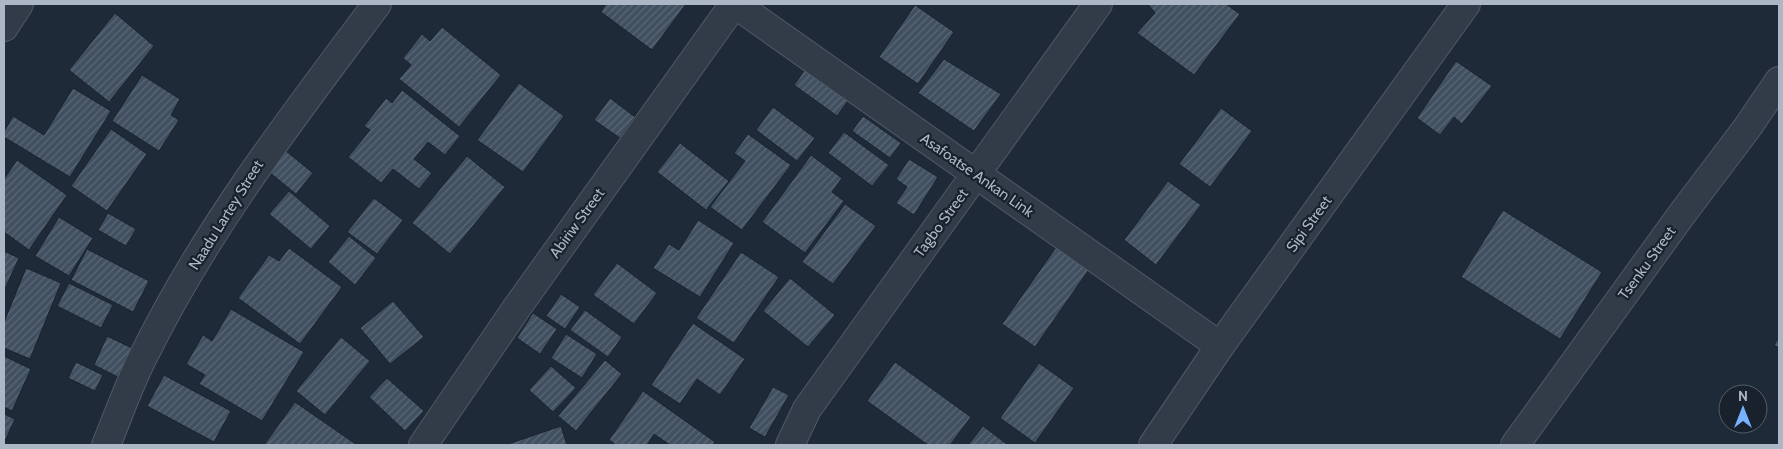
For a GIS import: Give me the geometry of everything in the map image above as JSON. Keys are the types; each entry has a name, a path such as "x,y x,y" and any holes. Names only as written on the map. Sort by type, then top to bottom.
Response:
{"street":[{"path":"4,28 19,4"},
{"name":"Naadu Lartey Street","path":"106,445 145,351 196,260 264,155 377,4"},
{"name":"Asafoatse Ankan Link","path":"734,4 1220,346"},
{"name":"Abiriw Street","path":"423,445 518,306 734,4"},
{"name":"Tagbo Street","path":"790,445 807,409 1098,4"},
{"name":"Sipi Street","path":"1153,445 1220,346 1466,4"},
{"name":"Tsenku Street","path":"1515,445 1682,214 1747,128 1779,81"}],"building":[{"path":"606,4 686,4 652,50 601,12"},
{"path":"1148,4 1226,4 1240,14 1194,75 1137,33 1155,13"},
{"path":"915,5 954,32 918,84 879,57"},
{"path":"115,13 154,46 109,102 69,70"},
{"path":"442,27 501,75 459,127 399,79 411,65 403,58 422,34 430,41"},
{"path":"944,59 1001,94 974,131 918,93"},
{"path":"1456,61 1492,86 1462,124 1454,117 1440,135 1417,118"},
{"path":"807,67 850,98 837,116 794,85"},
{"path":"142,75 180,99 171,115 179,120 159,151 112,121"},
{"path":"519,83 564,116 523,172 477,140"},
{"path":"73,88 111,111 70,177 4,137 4,132 13,116 44,135"},
{"path":"402,90 460,136 445,155 428,142 414,159 432,173 419,189 393,169 381,183 348,157 370,130 364,126 386,98 392,103"},
{"path":"610,98 635,117 620,138 594,120"},
{"path":"773,107 815,138 797,161 756,130"},
{"path":"1221,108 1252,131 1210,187 1179,164"},
{"path":"863,116 901,143 890,158 852,131"},
{"path":"111,129 147,154 107,211 71,186"},
{"path":"844,132 889,165 872,186 828,153"},
{"path":"748,134 791,165 742,230 710,207 745,161 734,153"},
{"path":"680,143 729,181 706,210 657,172"},
{"path":"286,151 313,173 296,194 269,172"},
{"path":"811,155 842,178 832,192 844,201 805,253 762,222"},
{"path":"467,156 505,187 450,254 412,223"},
{"path":"909,159 938,177 914,215 896,203 907,187 896,179"},
{"path":"17,160 67,195 29,250 4,232 4,179"},
{"path":"1168,181 1201,205 1156,265 1124,240"},
{"path":"289,191 330,226 311,249 269,214"},
{"path":"374,198 403,220 377,254 347,232"},
{"path":"845,204 876,226 833,284 802,262"},
{"path":"1503,210 1602,272 1560,339 1461,277"},
{"path":"108,213 136,229 126,246 98,230"},
{"path":"59,217 93,238 69,276 35,256"},
{"path":"698,220 734,243 700,297 653,268 669,244 679,250"},
{"path":"349,236 376,258 355,285 328,262"},
{"path":"1057,246 1090,268 1035,347 1002,324"},
{"path":"289,248 342,287 300,344 238,298 269,255 279,261"},
{"path":"87,249 149,281 133,312 71,280"},
{"path":"4,251 19,258 4,291"},
{"path":"741,252 779,277 734,343 696,318"},
{"path":"617,263 657,293 634,324 593,295"},
{"path":"26,268 61,283 30,359 4,348 4,322"},
{"path":"790,278 835,315 808,347 763,311"},
{"path":"69,283 113,305 101,328 57,306"},
{"path":"561,294 580,307 565,329 546,316"},
{"path":"393,301 424,337 390,364 360,328"},
{"path":"231,309 304,352 262,421 199,384 205,375 186,364 203,335 212,341"},
{"path":"585,310 622,337 608,357 570,330"},
{"path":"533,313 557,329 540,354 517,338"},
{"path":"693,323 745,359 720,395 697,379 680,404 651,385"},
{"path":"566,334 597,354 582,378 551,358"},
{"path":"107,336 132,348 118,377 94,365"},
{"path":"341,337 370,361 325,415 296,391"},
{"path":"1779,337 1779,348 1774,345"},
{"path":"4,356 31,369 12,411 4,407"},
{"path":"605,360 622,374 576,431 558,416"},
{"path":"76,362 103,375 95,391 68,378"},
{"path":"895,362 971,417 950,445 928,445 867,401"},
{"path":"1039,363 1074,388 1035,443 1000,418"},
{"path":"551,366 576,388 553,412 529,390"},
{"path":"164,375 231,411 214,442 147,406"},
{"path":"387,378 424,411 405,431 369,397"},
{"path":"773,387 789,395 765,437 749,428"},
{"path":"643,391 715,442 713,445 670,445 654,434 647,445 616,445 609,440"},
{"path":"295,402 357,445 264,445"},
{"path":"4,414 15,419 4,443"},
{"path":"561,426 567,445 505,445"},
{"path":"983,426 1008,445 968,445"}]}
